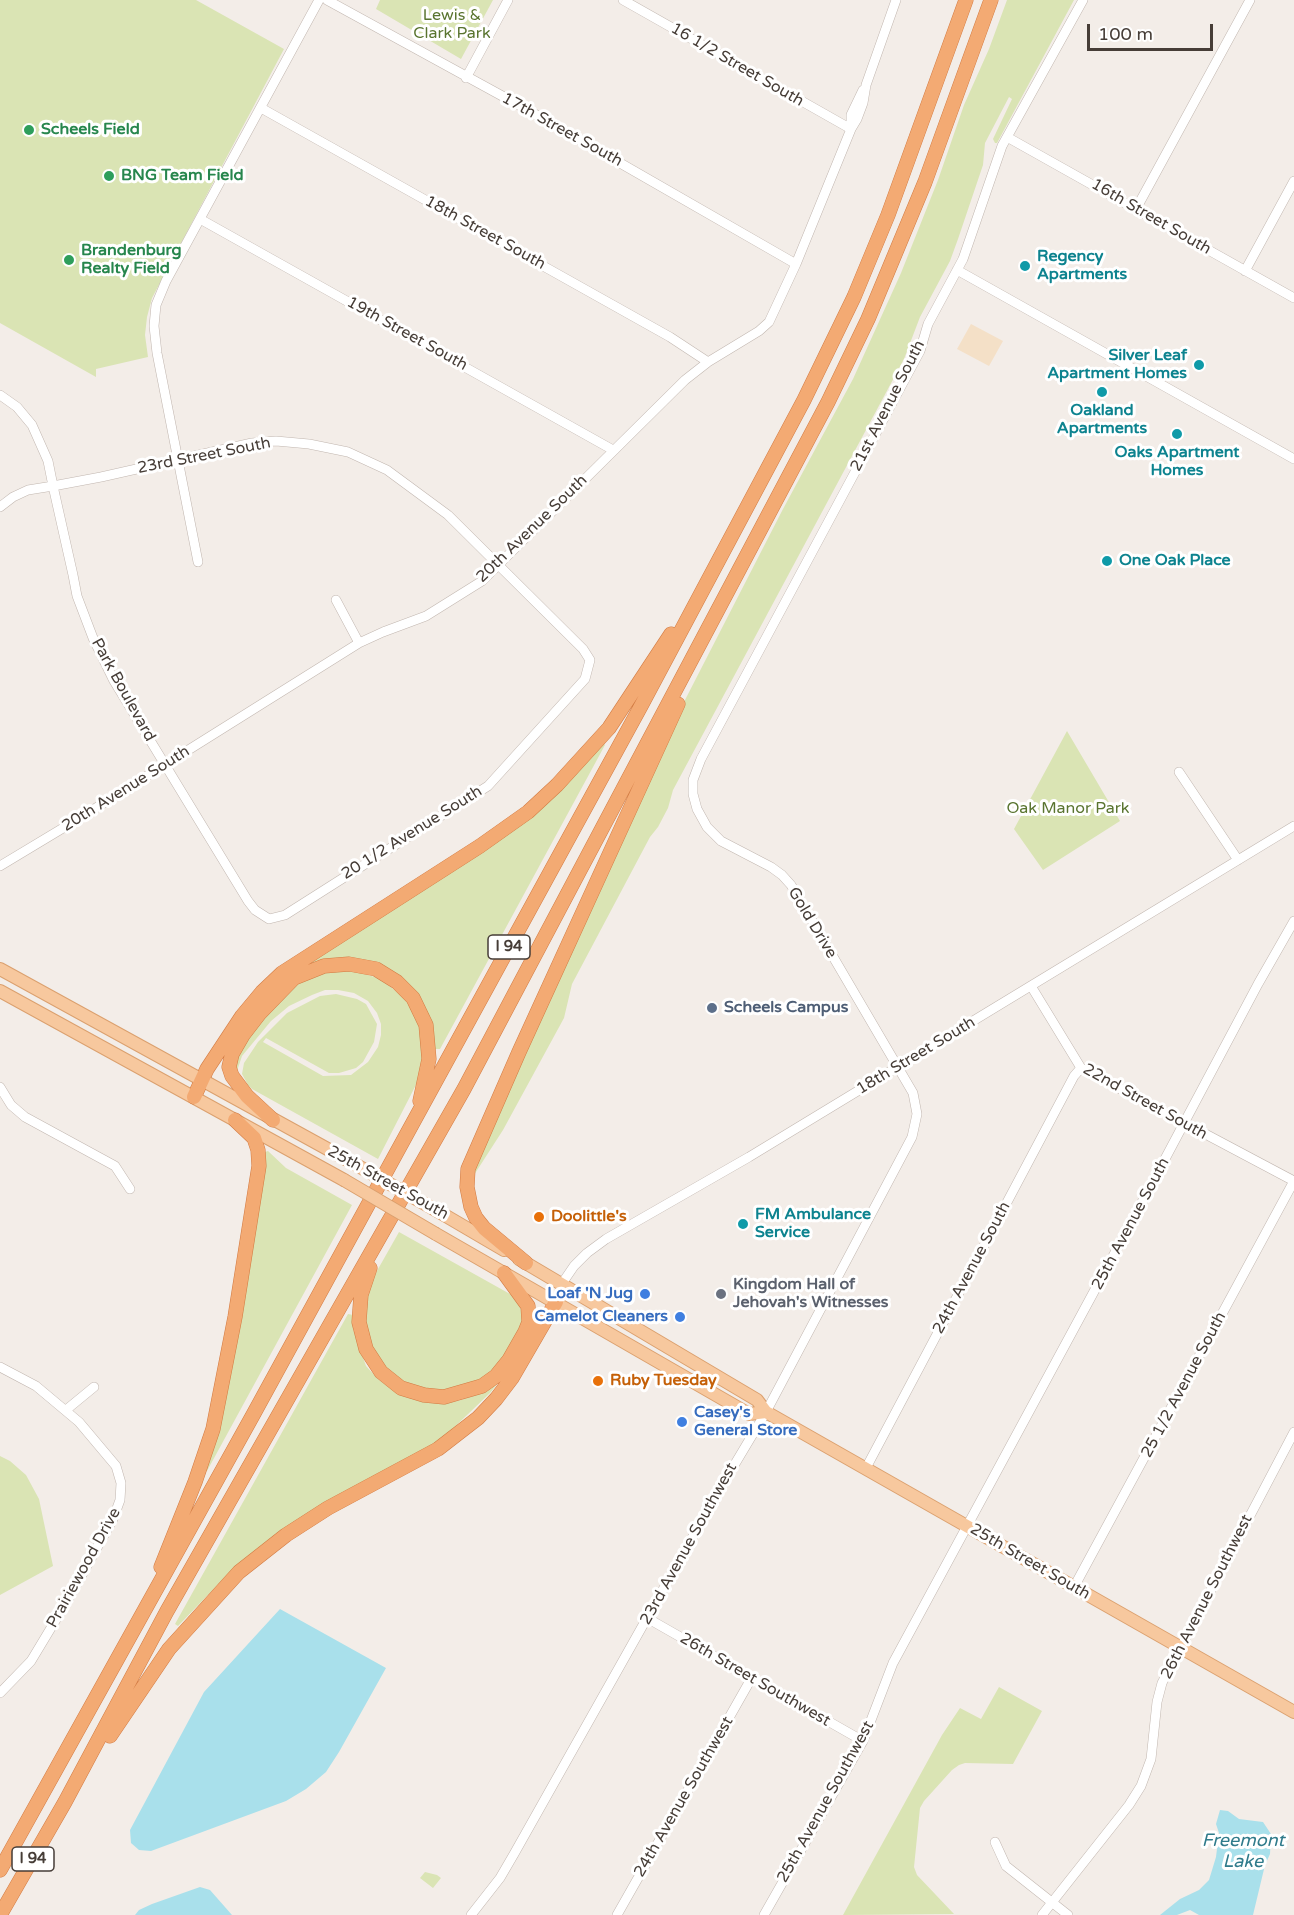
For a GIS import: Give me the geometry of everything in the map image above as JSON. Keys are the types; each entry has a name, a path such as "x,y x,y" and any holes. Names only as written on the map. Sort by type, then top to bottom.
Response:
{"highway":[{"name":"I 94","path":"0,1870 416,1118 804,400 854,297 888,214 966,0"},
{"name":"I 94","path":"0,1915 65,1802 167,1611 464,1089 552,919 828,402 868,319 925,182 991,0"},
{"path":"194,1097 242,1016 282,973 480,846 528,812 557,785 609,728 719,559"},
{"path":"526,1263 484,1228 476,1218 467,1187 468,1169 724,600"},
{"path":"273,1120 247,1096 232,1076 229,1067 232,1054 260,1013 294,978 324,966 349,964 376,969 397,982 413,998 426,1025 429,1059 416,1118"},
{"path":"143,1614 195,1482 213,1429 235,1317 259,1166 258,1150 254,1138 235,1120"},
{"path":"382,1234 362,1295 359,1322 366,1349 381,1372 401,1388 424,1395 444,1397 482,1386 496,1376 509,1360 529,1322 528,1306 504,1274"},
{"path":"65,1802 168,1649 239,1572 286,1535 328,1508 438,1449 478,1418 512,1378 556,1302"}],"main road":[{"name":"25th Street South","path":"0,969 446,1216 757,1400 766,1412 1294,1712"},
{"name":"25th Street South","path":"0,991 344,1180 749,1414 766,1412"},
{"name":"18th Street South","path":"556,1302 561,1285"}],"street":[{"path":"198,562 157,353 154,326 156,305 166,281 319,0"},
{"name":"17th Street South","path":"327,0 526,109 796,264"},
{"path":"466,78 508,0"},
{"name":"16 1/2 Street South","path":"623,0 850,129"},
{"name":"20th Avenue South","path":"0,866 359,643 426,616 482,580 686,380 708,362 759,331 769,322 796,264 850,129 850,115 866,85 896,0"},
{"name":"21st Avenue South","path":"697,809 693,794 693,780 701,759 915,361 928,324 957,270 1007,137 1083,0"},
{"path":"1136,209 1250,0"},
{"name":"18th Street South","path":"261,108 600,297 670,337 708,362"},
{"name":"16th Street South","path":"1007,137 1294,298"},
{"path":"1245,271 1294,181"},
{"name":"19th Street South","path":"200,219 613,450"},
{"path":"957,270 1294,459"},
{"name":"Park Boulevard","path":"0,395 17,407 32,425 48,461 77,596 114,681 255,910 269,919 277,918 316,895"},
{"name":"23rd Street South","path":"0,507 13,497 28,490 252,443 276,441 309,444 348,452 387,470 448,515 583,649 590,660 585,679 554,715"},
{"path":"336,600 359,643"},
{"name":"20 1/2 Avenue South","path":"316,895 488,786 554,715"},
{"path":"1179,772 1238,860"},
{"name":"Gold Drive","path":"697,809 707,827 721,841 771,867 790,885 898,1066"},
{"name":"18th Street South","path":"561,1285 574,1266 606,1239 730,1168 1294,826"},
{"name":"25th Avenue South","path":"968,1527 1258,984 1294,921"},
{"name":"22nd Street South","path":"1031,986 1081,1068 1294,1181"},
{"name":"23rd Avenue Southwest","path":"471,1915 500,1878 766,1412 912,1137 917,1114 913,1093 898,1066"},
{"name":"24th Avenue South","path":"866,1468 1063,1097 1081,1068"},
{"path":"0,1087 11,1105 25,1117 115,1166 130,1189"},
{"name":"25 1/2 Avenue South","path":"1074,1587 1294,1181"},
{"name":"Prairiewood Drive","path":"0,1367 36,1386 79,1422 116,1466 121,1483 120,1500 113,1519 31,1661 0,1693"},
{"path":"66,1410 94,1387"},
{"name":"26th Avenue Southwest","path":"1042,1915 1130,1805 1141,1786 1151,1759 1160,1692 1179,1648 1294,1432"},
{"name":"25th Avenue Southwest","path":"764,1915 862,1742 893,1663 968,1527"},
{"name":"26th Street Southwest","path":"647,1618 862,1742"},
{"name":"24th Avenue Southwest","path":"617,1915 751,1679"},
{"path":"995,1842 1006,1866 1068,1915"}],"green space":[{"path":"0,0 196,0 284,49 152,298 145,335 148,357 96,369 96,377 0,323"},
{"name":"Lewis & Clark Park","path":"380,0 493,0 461,59 376,9"},
{"path":"1007,0 1074,0 997,143 993,139 1012,99 1009,97 985,143 983,165 950,261 920,317 904,359 673,790 668,808 658,827 650,837 572,984 564,1018 503,1130 474,1175 471,1170 666,737 783,509 853,379 901,273 938,180 964,105 989,49"},
{"name":"Oak Manor Park","path":"1067,731 1120,821 1043,870 1014,829"},
{"path":"601,741 605,745 440,1049 434,1049 430,1024 376,965 302,969 300,965 448,872"},
{"path":"333,970 352,970 381,979 403,997 412,1008 420,1026 424,1048 420,1077 378,1159 252,1089 242,1074 244,1063 258,1042 287,1013 320,996 336,994 357,999 366,1004 377,1024 374,1042 363,1062 356,1068 339,1073 329,1073 266,1038 263,1042 323,1076 351,1075 368,1062 378,1047 381,1035 381,1024 377,1013 368,1001 354,993 338,990 325,990 312,995 289,1006 271,1021 242,1056 237,1071 234,1065 253,1028 292,987 316,974"},
{"path":"268,1151 286,1168 352,1205 207,1471 203,1470 265,1152"},
{"path":"399,1232 510,1294 519,1305 523,1323 520,1331 497,1368 479,1382 453,1392 409,1387 380,1366 363,1322 369,1285"},
{"path":"348,1314 353,1315 353,1329 366,1366 393,1390 411,1398 434,1403 458,1401 478,1394 506,1373 490,1393 443,1438 227,1575 178,1626 175,1624"},
{"path":"0,1456 10,1461 26,1475 39,1499 53,1566 0,1595"},
{"path":"999,1687 1042,1711 1013,1764 965,1763 959,1765 952,1770 920,1808 914,1867 917,1875 954,1914 843,1915 942,1735 960,1708 981,1719"},
{"path":"425,1872 441,1878 433,1888 420,1878"}],"sand":[{"path":"971,324 1003,341 989,366 957,349"}],"water":[{"path":"280,1609 386,1668 339,1752 326,1772 306,1789 286,1801 151,1851 139,1850 131,1843 130,1830 204,1692"},
{"name":"Freemont Lake","path":"1220,1810 1228,1811 1239,1819 1263,1822 1271,1834 1270,1854 1265,1865 1253,1915 1199,1915 1190,1910 1177,1915 1160,1915 1180,1899 1199,1890 1209,1880 1216,1857 1219,1833 1216,1824"},
{"path":"200,1887 210,1890 232,1915 135,1915 139,1910 152,1904"}],"place":[{"name":"Scheels Field","path":"29,130"},
{"name":"BNG Team Field","path":"109,176"},
{"name":"Brandenburg Realty Field","path":"69,260"},
{"name":"Regency Apartments","path":"1025,266"},
{"name":"Silver Leaf Apartment Homes","path":"1199,365"},
{"name":"Oakland Apartments","path":"1102,392"},
{"name":"Oaks Apartment Homes","path":"1177,434"},
{"name":"One Oak Place","path":"1107,561"},
{"name":"Scheels Campus","path":"712,1008"},
{"name":"Doolittle's","path":"539,1217"},
{"name":"FM Ambulance Service","path":"743,1224"},
{"name":"Loaf 'N Jug","path":"645,1294"},
{"name":"Kingdom Hall of Jehovah's Witnesses","path":"721,1294"},
{"name":"Camelot Cleaners","path":"680,1317"},
{"name":"Ruby Tuesday","path":"598,1381"},
{"name":"Casey's General Store","path":"682,1422"}]}
